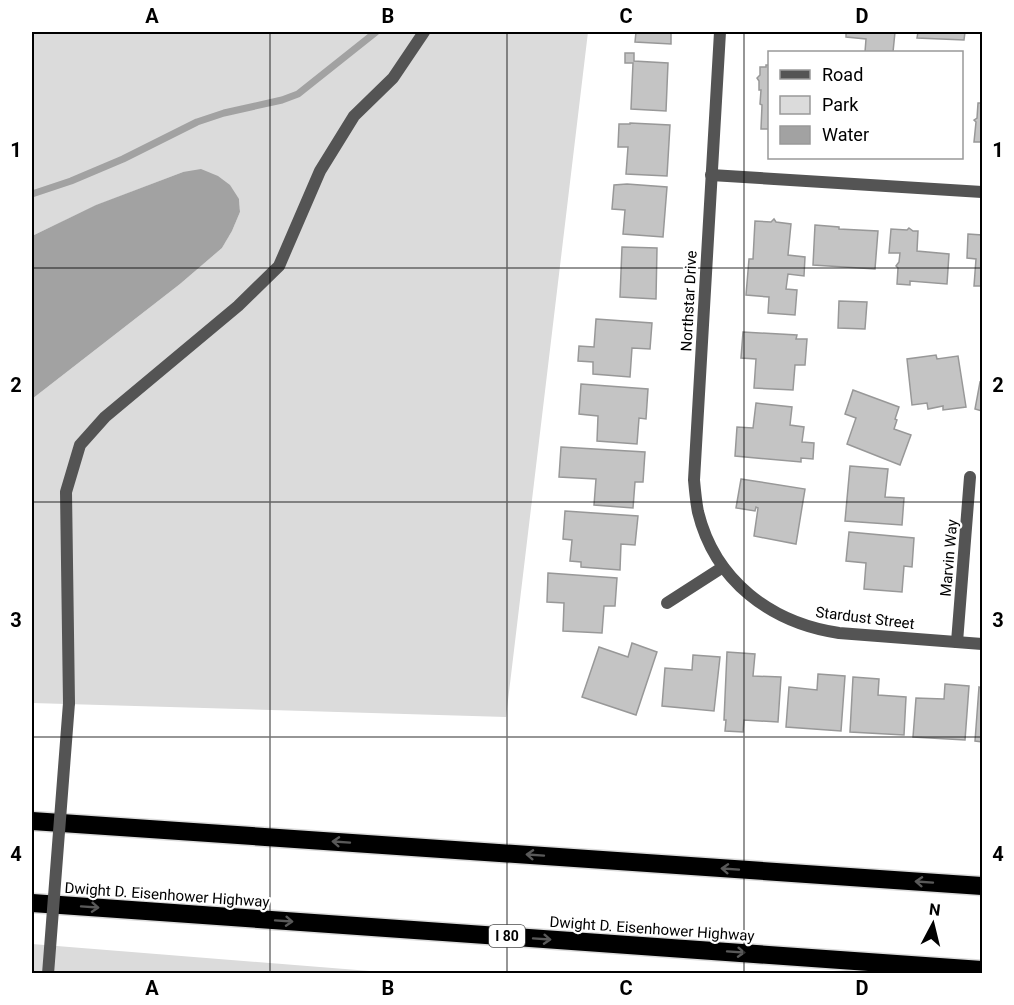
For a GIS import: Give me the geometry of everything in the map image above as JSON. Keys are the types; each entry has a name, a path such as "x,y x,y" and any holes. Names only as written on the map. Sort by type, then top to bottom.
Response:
{"highway":[{"path":"32,821 982,886"},
{"name":"Dwight D. Eisenhower Highway","path":"32,903 982,970"}],"street":[{"path":"48,974 69,703 66,492 80,445 105,417 238,306 279,266 320,171 348,125 354,116 393,78 424,32"},
{"name":"Northstar Drive","path":"720,32 694,480 698,512 708,540 723,567"},
{"path":"711,175 982,192"},
{"name":"Marvin Way","path":"957,642 970,477"},
{"path":"667,603 723,567"},
{"name":"Stardust Street","path":"723,567 743,590 765,608 792,622 839,633 982,644"}],"green space":[{"path":"32,32 588,32 506,717 32,703 32,399 180,284 222,248 240,212 239,199 183,172 97,205 32,236"},
{"path":"32,944 395,973 32,973"}],"water":[{"path":"201,169 218,176 230,185 239,199 240,212 222,248 180,284 32,399 32,236 96,205 183,172"}],"building":[{"path":"636,32 671,32 671,44 635,42"},
{"path":"846,32 895,32 893,51 865,51 866,39 846,37"},
{"path":"918,32 965,32 964,40 917,38"},
{"path":"625,53 634,53 634,61 668,63 666,111 631,109 633,63 625,63"},
{"path":"768,65 768,129 761,129 761,90 759,90 757,78 760,75 760,67"},
{"path":"978,103 982,103 982,142 974,142 976,122 974,120 977,118"},
{"path":"619,124 670,125 667,176 626,174 628,147 618,147"},
{"path":"614,185 667,187 663,237 623,234 625,210 612,209"},
{"path":"774,219 776,222 791,224 788,255 805,257 804,276 788,274 786,289 797,290 795,315 768,313 769,297 746,295 749,259 753,259 755,221 771,222"},
{"path":"815,225 878,231 875,269 813,265"},
{"path":"909,228 918,231 917,251 949,254 947,284 910,281 910,285 897,284 898,268 896,266 900,253 889,253 891,229 907,230"},
{"path":"968,234 982,235 982,286 974,286 976,259 967,258"},
{"path":"622,247 657,248 656,299 620,297"},
{"path":"839,301 867,302 865,329 838,328"},
{"path":"596,319 652,323 650,349 632,348 630,377 593,374 593,362 578,361 579,346 594,347"},
{"path":"743,332 797,335 796,339 807,339 805,365 795,365 793,390 754,388 756,359 741,358"},
{"path":"936,355 937,359 958,356 966,407 943,410 943,406 928,409 927,403 912,405 907,359"},
{"path":"980,382 982,383 982,411 975,409"},
{"path":"581,384 648,389 646,419 639,418 637,444 597,441 598,416 579,414"},
{"path":"853,390 899,407 894,429 911,435 900,465 847,444 856,418 845,414"},
{"path":"756,403 792,407 790,425 804,427 802,442 814,443 813,459 801,458 801,462 735,456 737,427 753,428"},
{"path":"561,447 645,452 643,482 635,482 633,508 594,505 596,479 559,477"},
{"path":"850,466 888,469 885,497 904,498 902,525 845,521"},
{"path":"741,479 805,489 796,544 754,536 758,508 756,507 755,511 736,508"},
{"path":"565,511 638,516 635,545 621,544 620,570 581,567 581,562 570,561 572,540 563,539"},
{"path":"849,532 914,538 912,567 904,566 902,592 864,589 866,563 846,561"},
{"path":"548,573 617,578 615,606 604,606 602,633 563,631 564,603 547,602"},
{"path":"632,643 657,652 636,715 582,697 599,647 628,657"},
{"path":"727,652 755,654 753,676 781,677 778,722 744,720 743,732 725,731"},
{"path":"693,655 720,657 714,711 662,706 665,668 692,670"},
{"path":"818,674 845,676 841,731 786,727 789,687 817,690"},
{"path":"853,677 879,679 878,695 906,697 904,735 850,732"},
{"path":"945,684 969,686 965,740 913,737 916,698 944,699"},
{"path":"979,687 982,688 982,742 975,741"}],"waterway":[{"path":"32,194 71,181 123,159 197,122 298,94 376,32"}]}
